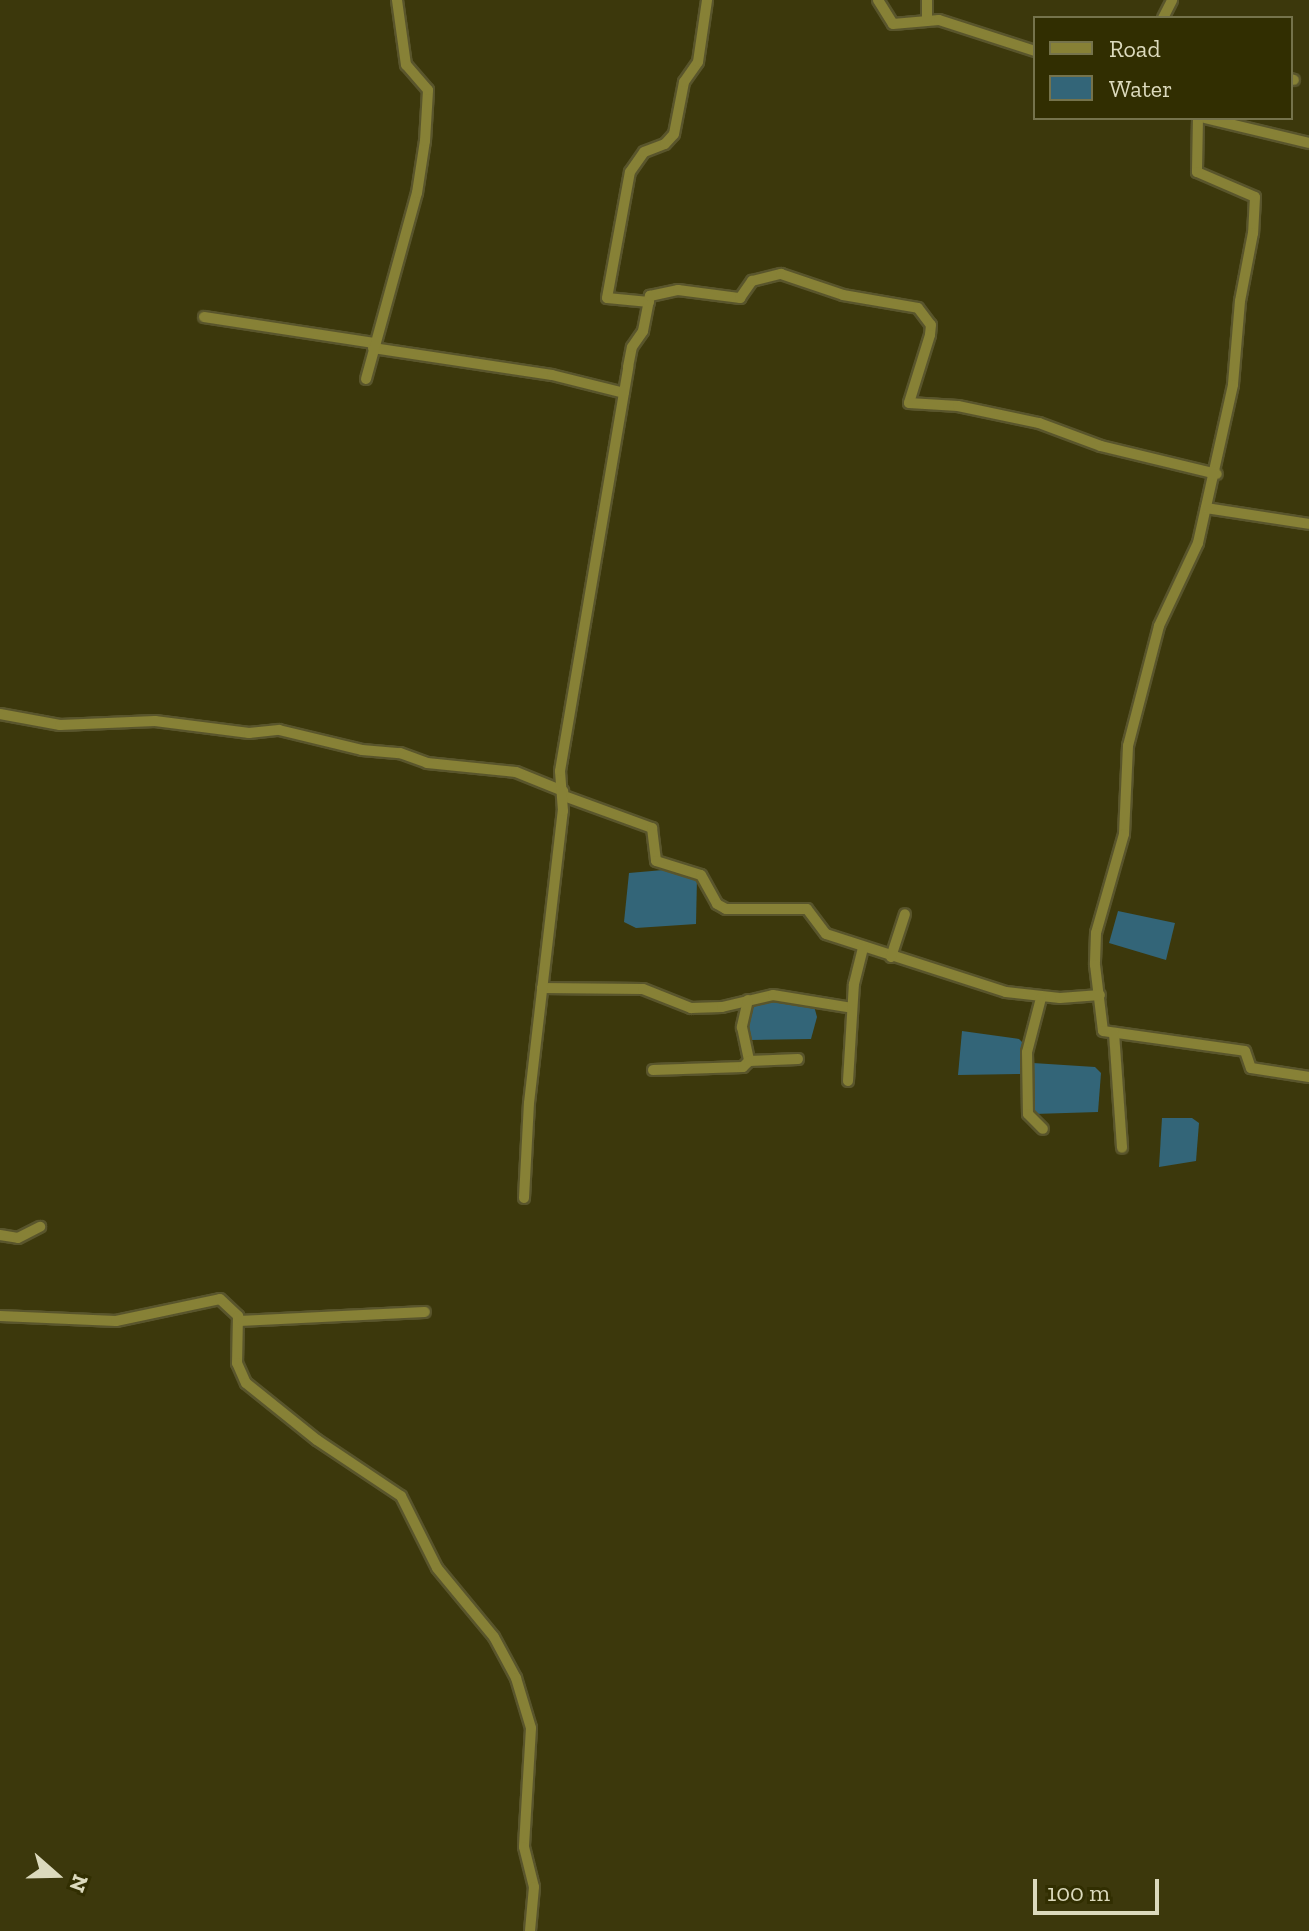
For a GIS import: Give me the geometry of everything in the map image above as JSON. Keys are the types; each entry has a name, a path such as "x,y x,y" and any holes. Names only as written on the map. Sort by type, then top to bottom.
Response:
{"street":[{"path":"366,379 417,193 428,112 427,85 410,75 406,65 397,0"},
{"path":"649,302 607,298 630,172 644,152 665,144 674,134 684,82 698,62 707,0"},
{"path":"878,0 893,24 927,19 958,24 1033,50"},
{"path":"927,0 927,19"},
{"path":"1198,120 1197,172 1249,193 1256,201 1233,385 1215,473 1198,543 1159,626 1128,746 1121,852 1094,939 1103,1031 1245,1051 1251,1068 1309,1077"},
{"path":"1213,120 1309,143"},
{"path":"524,1198 563,793 560,771 632,347 643,331 650,296 678,290 740,298 752,281 781,274 843,295 918,308 931,325 909,403 958,406 1027,420 1101,446 1215,473"},
{"path":"204,317 552,375 624,393"},
{"path":"1206,508 1309,524"},
{"path":"0,714 60,725 155,721 249,733 279,730 362,750 400,753 427,763 516,772 652,828 656,861 701,875 726,909 807,909 821,931 891,957 1006,992 1041,998 1100,995"},
{"path":"891,957 905,914"},
{"path":"848,1081 852,1008 863,947"},
{"path":"542,988 643,989 691,1008 783,995 852,1008"},
{"path":"1041,998 1027,1052 1028,1114 1043,1129"},
{"path":"748,1000 742,1027 749,1061"},
{"path":"1114,1033 1122,1148"},
{"path":"653,1070 743,1067 749,1061 798,1059"},
{"path":"0,1235 18,1238 40,1227"},
{"path":"0,1316 131,1320 214,1297 226,1302 239,1321 237,1363 246,1383 317,1440 401,1496 437,1568 494,1637 516,1678 531,1728 524,1847 534,1887 530,1931"},
{"path":"239,1321 425,1312"}],"water":[{"path":"663,870 697,877 696,924 636,928 624,922 629,873"},
{"path":"1118,911 1175,923 1166,960 1109,943"},
{"path":"781,997 814,1006 817,1017 811,1039 752,1040 746,1028 751,1000"},
{"path":"962,1031 1019,1039 1024,1044 1023,1074 958,1075"},
{"path":"1033,1063 1095,1067 1101,1073 1098,1112 1034,1114"},
{"path":"1162,1118 1192,1118 1199,1123 1196,1161 1159,1167"}]}
